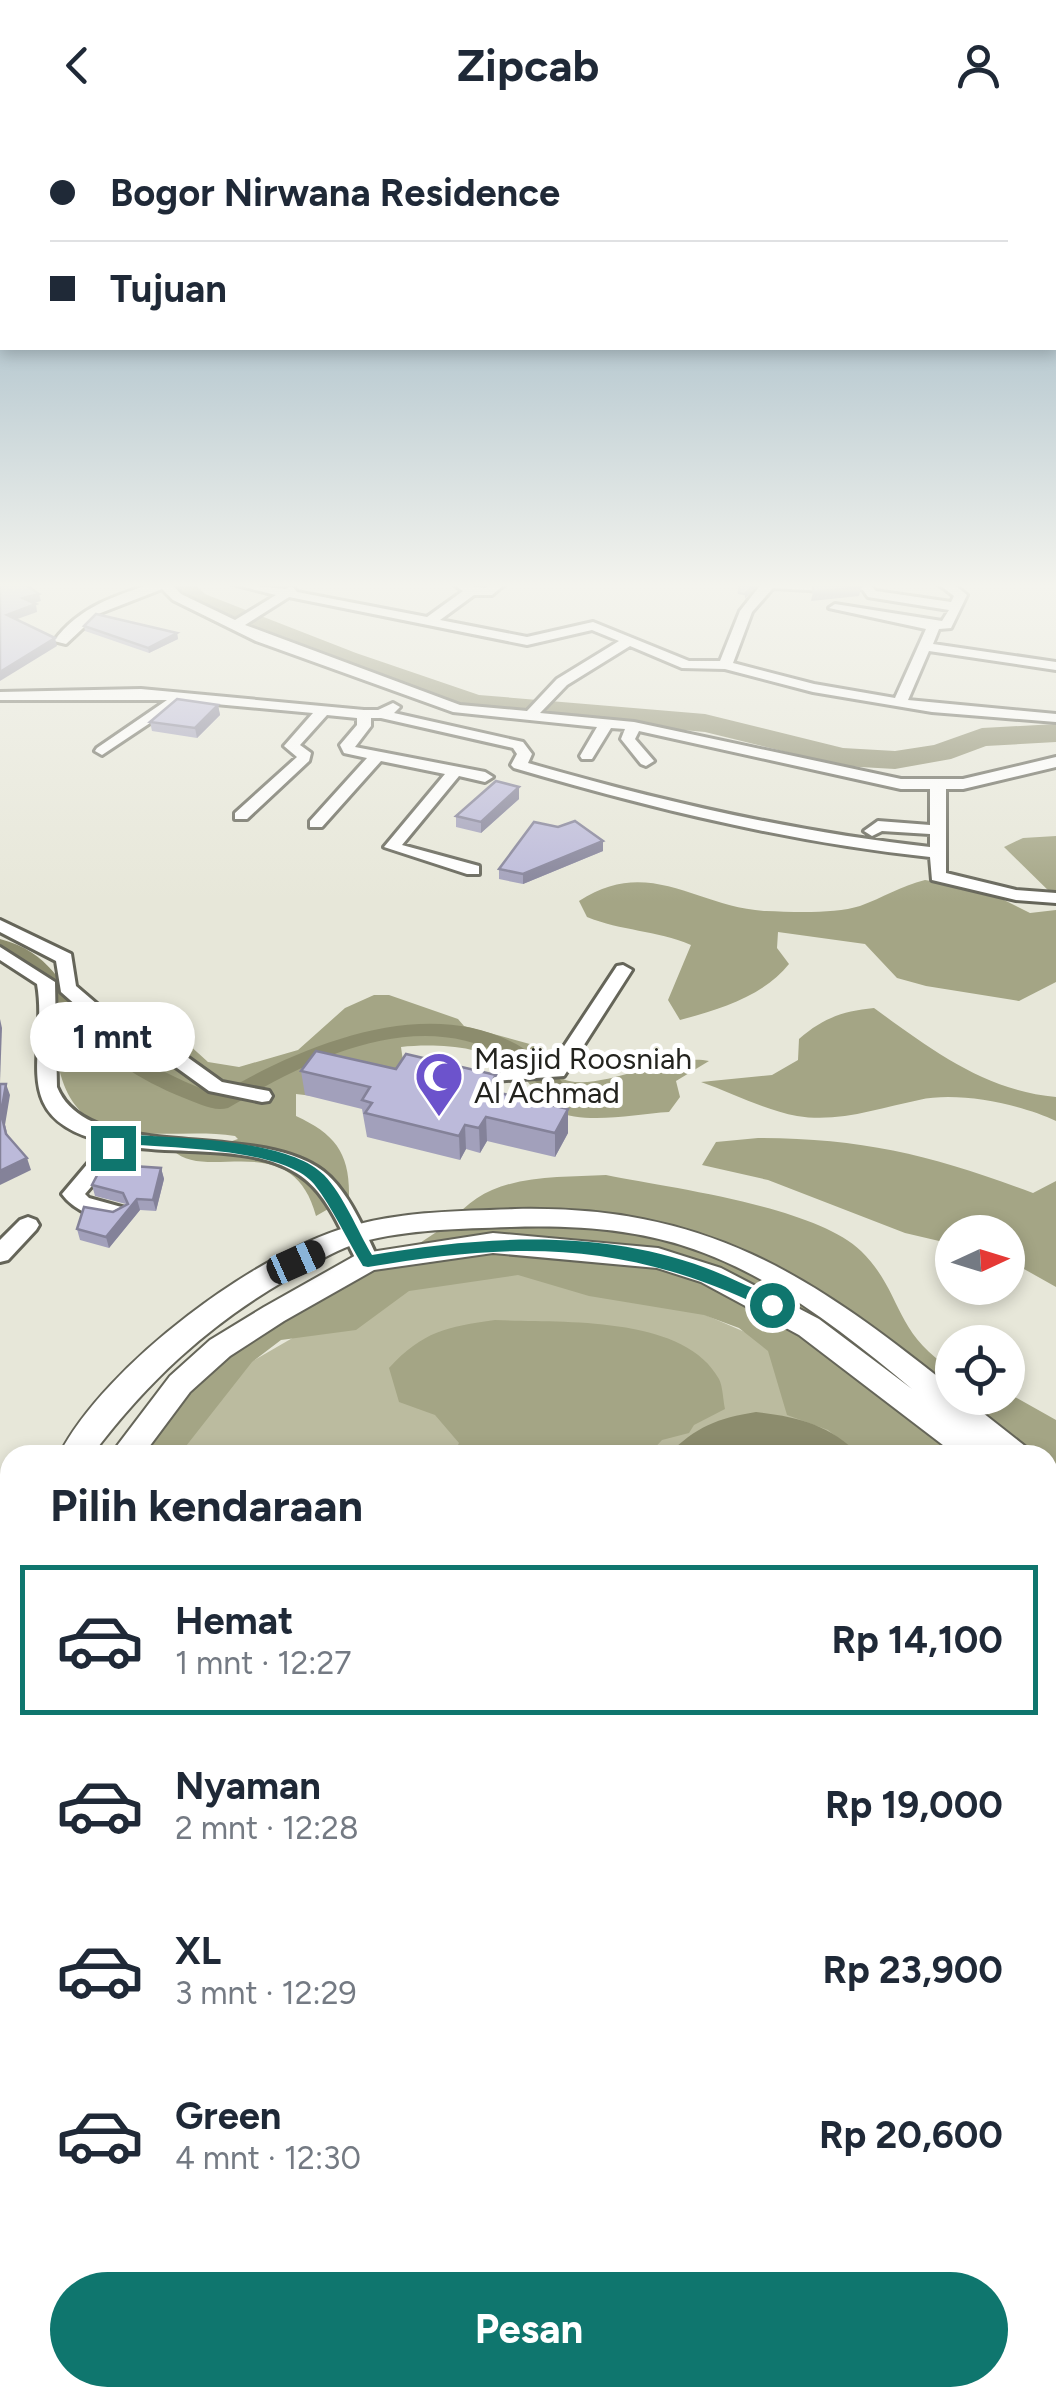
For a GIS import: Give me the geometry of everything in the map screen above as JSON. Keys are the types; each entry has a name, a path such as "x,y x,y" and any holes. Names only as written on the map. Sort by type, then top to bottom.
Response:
{"street":[{"path":"401,689 458,710 534,710 634,726 864,778 938,786 987,780 1056,762"},
{"path":"534,710 556,689"},
{"path":"821,689 977,714 1056,718"},
{"path":"900,702 906,689"},
{"path":"0,696 101,692 372,714 518,746 525,754 513,768 796,836 936,853"},
{"path":"416,696 372,714 346,748 486,777"},
{"path":"102,751 180,697"},
{"path":"240,816 304,758 291,746 324,710"},
{"path":"587,756 608,723"},
{"path":"634,726 628,740 646,761"},
{"path":"316,824 376,757"},
{"path":"454,772 392,847 473,870"},
{"path":"938,786 936,853 941,878 1016,895 1056,898"},
{"path":"872,830 878,826 938,830"},
{"path":"0,924 65,958 68,988 114,1032 162,1048 216,1087 252,1094"},
{"path":"0,952 46,982 52,1000 44,1034 54,1103 72,1122 120,1139 224,1148 292,1162 318,1178 355,1234 368,1262"},
{"path":"501,1077 557,1072 623,970"},
{"path":"117,1213 82,1204 73,1194 120,1139"},
{"path":"82,1445 141,1369 203,1316 296,1262 355,1234 540,1217 676,1232 743,1259 851,1326 1001,1445"},
{"path":"0,1254 28,1225"},
{"path":"132,1445 180,1384 220,1348 368,1262 464,1245 549,1245 658,1258 711,1275 809,1327 965,1445"}],"shaded area":[{"path":"1056,836 1056,898 1004,847 1023,838"},
{"path":"925,880 982,889 1030,913 1056,910 1056,982 1019,1001 926,986 897,978 865,944 778,932 777,948 789,964 779,975 739,1000 680,1020 668,1000 691,945 587,917 579,901 605,888 651,883 741,908 826,911 860,906"},
{"path":"374,995 389,995 458,1019 464,1026 537,1046 556,1075 573,1082 590,1082 672,1063 709,1061 676,1081 680,1097 669,1112 581,1117 550,1109 524,1077 499,1059 467,1049 401,1047 404,1068 364,1102 296,1094 296,1116 330,1138 347,1168 349,1197 316,1216 304,1188 288,1172 269,1164 187,1159 173,1150 176,1145 238,1139 235,1136 133,1133 109,1128 89,1118 73,1102 57,1061 56,1015 71,1005 131,1004 162,1034 187,1043 208,1062 239,1067 298,1050 345,1008"},
{"path":"874,1008 937,1052 982,1077 1056,1097 1056,1121 1025,1109 952,1097 813,1118 761,1106 701,1082 772,1075 798,1060 799,1039 816,1026 843,1014"},
{"path":"796,1139 865,1146 931,1159 1033,1193 1056,1181 1056,1287 1025,1270 1025,1215 935,1215 935,1240 905,1233 768,1180 702,1165 716,1142"},
{"path":"606,1175 740,1201 811,1222 839,1235 875,1266 908,1327 935,1356 935,1415 1025,1415 1025,1403 1056,1420 1056,1445 847,1445 828,1430 787,1415 768,1351 739,1328 704,1315 589,1296 518,1275 409,1291 356,1330 281,1340 252,1362 187,1445 151,1445 170,1414 200,1380 236,1350 399,1256 484,1194 534,1179"},
{"path":"592,1266 817,1363 904,1445 178,1445 232,1373 391,1281"},
{"path":"495,1320 584,1323 649,1333 678,1343 702,1358 719,1379 725,1409 694,1425 689,1433 662,1440 657,1445 458,1445 435,1415 399,1402 389,1368 425,1338 463,1325"},
{"path":"756,1412 785,1416 824,1429 848,1445 679,1445 708,1425"}],"building":[{"path":"177,699 218,705 195,728 150,722"},
{"path":"496,781 519,787 481,822 456,816"},
{"path":"575,821 603,841 523,874 499,869 534,822 558,827"},
{"path":"316,1051 396,1069 406,1054 496,1075 487,1090 568,1109 555,1133 486,1117 479,1128 465,1125 459,1136 365,1113 372,1103 362,1100 370,1087 301,1071"},
{"path":"0,1084 6,1084 1,1113 6,1134 27,1158 0,1171"},
{"path":"103,1164 161,1168 153,1200 137,1199 106,1237 77,1229 84,1207 113,1212 128,1204 123,1193 92,1185"}],"waterway":[{"path":"435,689 476,703 705,723 843,757 895,760 940,753 982,737 1056,733"},
{"path":"0,945 25,954 38,964 70,1009 116,1053 159,1078 220,1103 323,1050 400,1031 439,1030 476,1036 518,1055 559,1092"}],"place":[{"name":"Masjid Roosniah Al Achmad","path":"439,1118"}],"route":[{"path":"113,1148 120,1139 210,1146 292,1162 318,1178 355,1234 368,1262 464,1245 549,1245 658,1258 711,1275 772,1305"}]}
